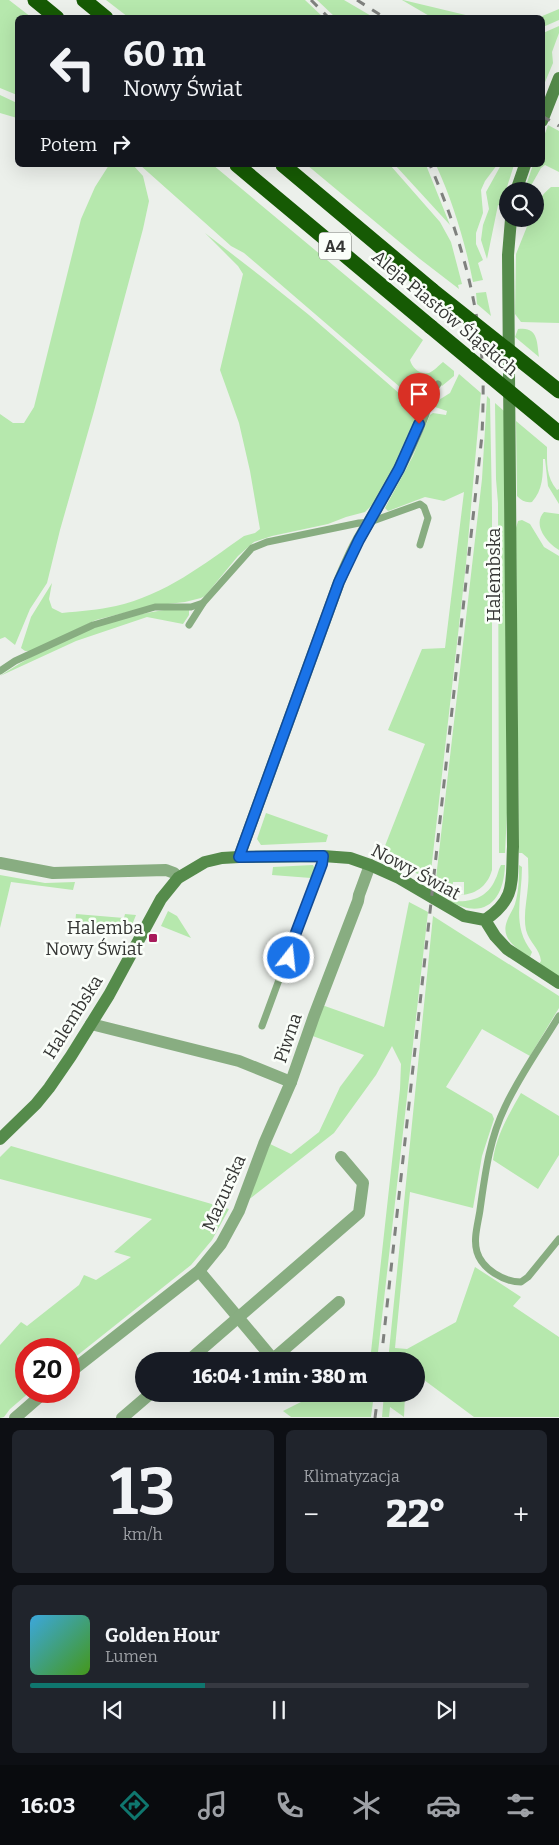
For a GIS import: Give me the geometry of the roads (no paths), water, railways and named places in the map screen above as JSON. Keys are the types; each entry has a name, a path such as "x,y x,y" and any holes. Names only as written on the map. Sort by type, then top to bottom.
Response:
{"highway":[{"path":"35,0 53,15"},
{"path":"84,0 102,15"},
{"name":"Aleja Piastów Śląskich","path":"240,167 559,432"},
{"name":"Aleja Piastów Śląskich","path":"285,167 432,290 559,391"}],"street":[{"path":"545,113 559,78"},
{"path":"519,182 524,167"},
{"name":"Halembska","path":"485,920 501,907 510,892 513,847 508,255 510,227"},
{"path":"239,857 339,582 359,540 399,469 415,435 428,400"},
{"name":"Nowy Świat","path":"178,878 205,862 222,858 323,856 350,858 399,878 454,912 485,920"},
{"path":"0,864 53,872 166,870 174,873 178,878"},
{"name":"Piwna","path":"291,1082 370,865"},
{"name":"Halembska","path":"0,1139 36,1104 49,1088 92,1024 158,905 178,878"},
{"path":"485,920 495,936 507,949 559,983"},
{"path":"92,1024 239,1061 291,1082"},
{"name":"Mazurska","path":"80,1365 199,1271 221,1244 239,1211 264,1144 291,1082"},
{"path":"198,1352 359,1213 363,1183 341,1157"},
{"path":"199,1271 266,1352"},
{"path":"281,1352 339,1302"},
{"path":"122,1418 141,1402"},
{"path":"15,1418 32,1403"}],"lane":[{"path":"420,386 428,400 438,384"},
{"path":"190,625 197,611 252,548 267,542 370,522 420,504 423,505 428,518 420,545"},
{"path":"0,671 15,661 93,624 155,608 191,606 204,603"},
{"path":"262,1026 322,864 323,856"},
{"path":"559,1016 514,1091 498,1125 488,1153 475,1242 479,1259 485,1266 506,1280 521,1282 528,1277 559,1239"}],"railway":[{"path":"311,0 326,15"},
{"path":"357,0 380,15"},
{"path":"545,118 559,126"},
{"path":"382,1352 482,435 483,368 475,309 457,236 431,167"},
{"path":"375,1418 377,1402"}],"place":[{"name":"Halemba Nowy Świat","path":"153,938"}]}
